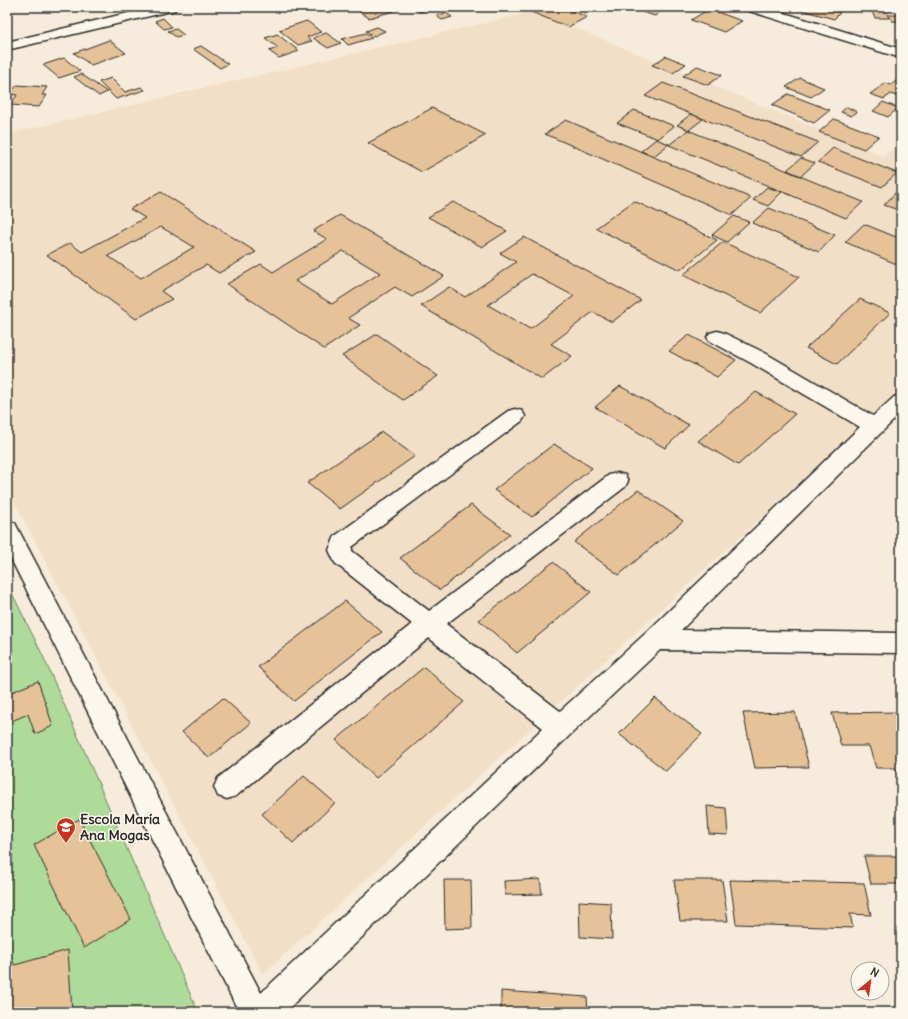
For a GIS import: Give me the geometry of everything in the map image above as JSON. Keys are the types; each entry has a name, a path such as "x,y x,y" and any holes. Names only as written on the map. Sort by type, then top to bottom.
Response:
{"street":[{"path":"7,46 170,7"},
{"path":"751,7 901,54"},
{"path":"717,336 758,358 874,426"},
{"path":"263,1012 561,727 655,640 874,426 901,402"},
{"path":"515,416 343,542 340,550 343,557 561,727"},
{"path":"227,787 429,624 617,481"},
{"path":"7,529 255,1012"},
{"path":"655,640 901,642"}],"shaded area":[{"path":"535,11 883,156 901,142 901,390 263,974 7,488 7,134"}],"green space":[{"name":"Escola María Ana Mogas","path":"7,583 43,656 198,1012 7,1012"}],"building":[{"path":"366,7 389,7 394,11 369,18 357,10"},
{"path":"411,7 427,7 430,9 420,12"},
{"path":"519,7 562,7 587,17 568,27"},
{"path":"626,7 665,7 655,16"},
{"path":"791,7 828,7 826,9 840,13 834,19"},
{"path":"709,9 742,21 724,32 691,20"},
{"path":"871,10 885,10 889,18 875,18"},
{"path":"446,13 452,17 442,20 436,16"},
{"path":"889,15 901,15 901,21 892,21"},
{"path":"163,18 172,27 164,29 155,21"},
{"path":"307,21 321,32 307,37 312,41 298,45 279,30"},
{"path":"377,27 385,31 374,36 366,31"},
{"path":"176,29 184,35 176,37 168,31"},
{"path":"326,33 341,43 328,48 313,38"},
{"path":"366,33 372,38 348,45 342,39"},
{"path":"277,34 299,51 279,58 269,51 278,48 265,38"},
{"path":"109,40 126,53 91,65 74,53"},
{"path":"201,46 228,64 220,68 193,49"},
{"path":"666,56 686,64 673,73 652,65"},
{"path":"64,58 80,71 59,78 43,65"},
{"path":"697,66 722,75 708,85 683,76"},
{"path":"81,74 107,92 99,96 74,77"},
{"path":"901,77 901,98 891,94 884,99 870,94 886,83 891,85"},
{"path":"111,78 125,92 141,87 145,90 116,99 99,82"},
{"path":"800,78 824,88 811,97 786,87"},
{"path":"663,83 818,142 801,157 645,96"},
{"path":"17,85 47,87 42,95 47,95 39,107 10,105 17,95 10,94"},
{"path":"788,94 830,110 814,123 772,105"},
{"path":"883,102 898,108 888,117 873,111"},
{"path":"847,107 857,112 851,116 841,112"},
{"path":"432,108 486,135 422,172 368,143"},
{"path":"634,110 674,126 658,139 617,123"},
{"path":"691,114 703,119 689,130 677,125"},
{"path":"834,119 879,136 864,149 819,132"},
{"path":"566,120 751,198 732,215 545,134"},
{"path":"688,130 863,202 846,218 669,145"},
{"path":"656,139 669,144 654,156 641,151"},
{"path":"833,148 897,173 882,187 818,162"},
{"path":"801,158 815,163 801,176 787,170"},
{"path":"767,187 782,192 768,206 753,200"},
{"path":"161,192 256,252 219,273 206,265 161,291 172,299 136,319 47,255 70,243 82,252 145,218 130,209","holes":["161,227 194,247 141,278 108,256"]},
{"path":"896,192 901,194 901,211 884,205"},
{"path":"634,201 717,240 680,270 596,228"},
{"path":"453,202 507,231 482,247 428,217"},
{"path":"769,208 835,235 819,252 752,223"},
{"path":"340,215 444,276 412,297 395,287 348,318 360,325 324,349 227,284 261,264 273,272 327,239 313,231","holes":["343,251 380,273 332,304 295,281"]},
{"path":"734,216 749,222 727,242 712,235"},
{"path":"864,224 901,239 901,266 845,242"},
{"path":"524,237 641,300 612,322 593,312 551,344 572,356 542,379 421,306 449,287 465,297 516,262 500,253","holes":["532,274 574,296 530,329 488,305"]},
{"path":"723,242 799,277 760,313 683,275"},
{"path":"860,299 890,313 837,364 806,348"},
{"path":"377,334 438,376 403,400 342,356"},
{"path":"689,335 736,360 717,377 669,351"},
{"path":"620,386 689,425 665,448 595,407"},
{"path":"756,392 795,414 738,465 698,441"},
{"path":"382,432 415,456 340,509 307,483"},
{"path":"554,444 592,468 532,517 494,490"},
{"path":"638,490 683,521 619,575 574,542"},
{"path":"471,505 510,534 440,590 400,558"},
{"path":"553,562 591,592 517,653 479,620"},
{"path":"345,601 382,632 294,701 258,667"},
{"path":"424,667 464,702 376,778 336,740"},
{"path":"38,681 53,726 35,734 28,714 7,723 7,694"},
{"path":"223,698 251,723 209,758 182,732"},
{"path":"655,698 702,734 666,771 619,734"},
{"path":"795,712 809,767 755,768 743,713"},
{"path":"901,712 901,786 895,768 876,768 869,746 841,746 832,713"},
{"path":"304,776 335,803 293,843 262,814"},
{"path":"707,806 726,808 728,835 709,834"},
{"path":"79,819 131,919 84,948 34,845"},
{"path":"864,856 901,856 901,884 871,884"},
{"path":"540,879 542,894 505,895 504,881"},
{"path":"444,880 471,880 472,928 445,929"},
{"path":"674,880 722,880 728,921 680,921"},
{"path":"730,880 864,883 871,915 850,914 853,928 736,924"},
{"path":"579,901 611,903 612,939 580,937"},
{"path":"68,950 72,1012 7,1012 7,951 15,965"},
{"path":"501,991 587,997 588,1012 501,1012"}],"place":[{"name":"Escola María Ana Mogas","path":"66,844"}]}
